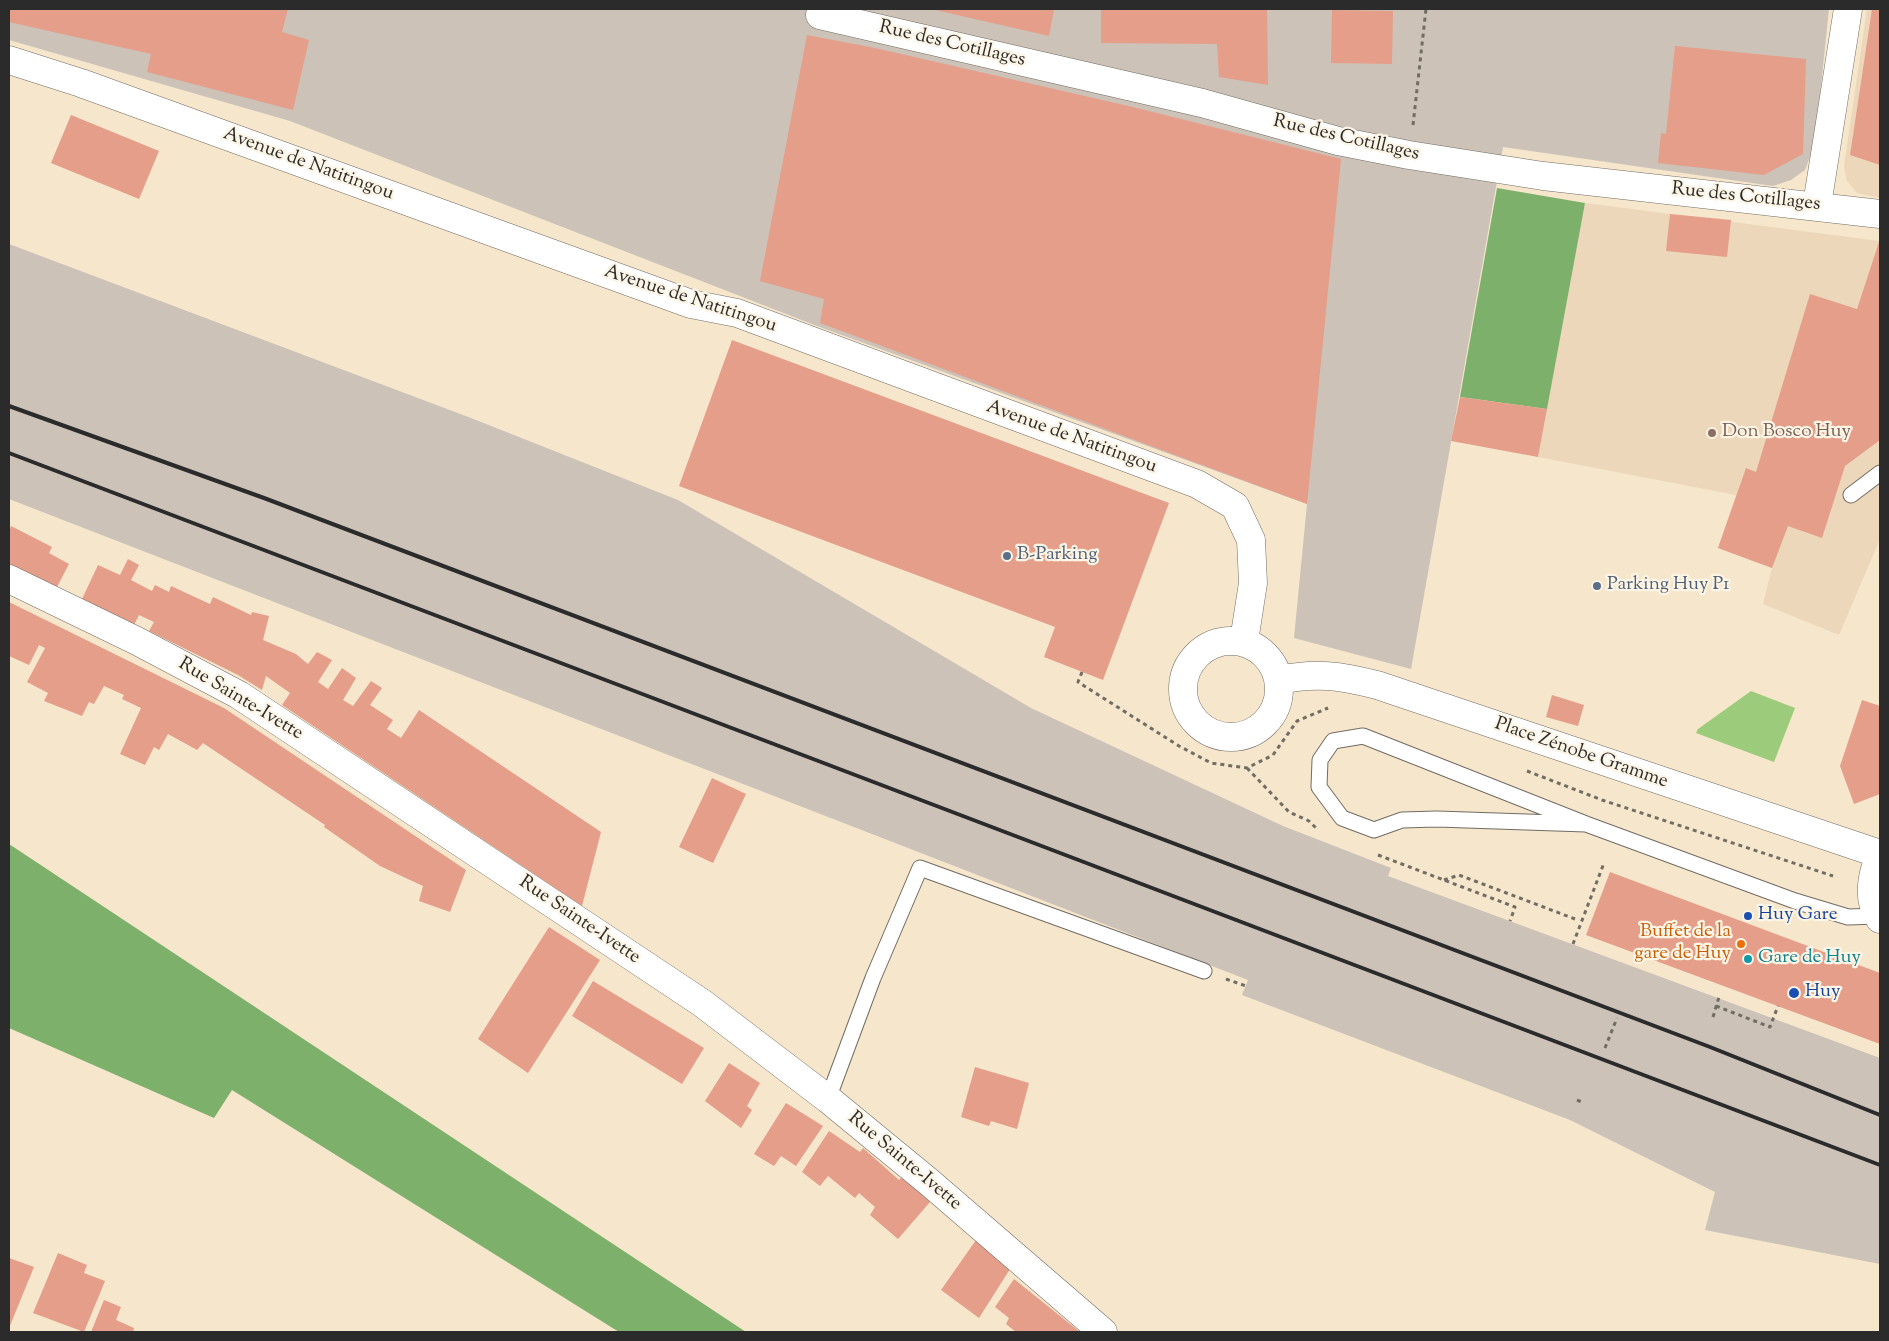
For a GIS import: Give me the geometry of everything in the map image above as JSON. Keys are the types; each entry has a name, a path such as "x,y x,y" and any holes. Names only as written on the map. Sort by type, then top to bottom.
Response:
{"street":[{"path":"1817,205 1848,9"},
{"name":"Rue des Cotillages","path":"820,15 1202,103 1338,141 1409,155 1544,176 1817,205 1880,214"},
{"name":"Avenue de Natitingou","path":"9,60 126,99 691,304 737,313 1196,484 1235,506 1251,540 1252,583 1244,641"},
{"name":"Rue Sainte-Ivette","path":"9,579 137,641 239,694 702,1003 828,1099 929,1182 1103,1332"},
{"path":"1230,640 1244,641 1257,647 1272,661 1280,680 1279,700 1270,719 1255,732 1235,738 1215,735 1198,725 1186,708 1182,688 1187,668 1200,652 1217,642 1230,640"},
{"name":"Place Zénobe Gramme","path":"1280,680 1298,676 1342,676 1377,686 1880,855 1874,869 1872,885 1873,901 1879,918"}],"lane":[{"path":"1851,495 1880,473"},
{"path":"1586,824 1437,819 1402,820 1374,830 1342,818 1319,787 1320,760 1333,740 1363,736 1586,824 1796,900 1848,917 1879,918"},
{"path":"828,1099 873,978 920,868 1204,971"}],"path":[{"path":"1409,155 1426,9"},
{"path":"1573,944 1604,863"},
{"path":"1831,883 1836,869"},
{"path":"1444,880 1460,875 1575,919"},
{"path":"1510,921 1515,907"},
{"path":"1713,1017 1719,997"},
{"path":"1716,1006 1770,1027 1778,1006"},
{"path":"1605,1048 1617,1018"},
{"path":"1577,1100 1584,1103"}],"shaded area":[{"path":"9,9 1829,9 1815,143 1805,170 1791,180 1773,186 1503,147 1411,669 1294,638 1307,504 817,326 290,121 9,40"},
{"path":"1867,9 1880,9 1880,198 1857,193 1847,181 1844,166"},
{"name":"Don Bosco Huy","path":"1585,203 1880,241 1880,539 1839,635 1763,604 1772,568 1718,548 1736,495 1538,457"},
{"path":"9,244 471,418 678,500 1031,708 1283,826 1391,868 1388,876 1880,1058 1880,1264 1705,1230 1715,1192 1570,1120 1242,995 1248,980 9,499"}],"green space":[{"path":"1497,188 1585,203 1547,409 1460,397"},
{"path":"1751,691 1795,708 1774,762 1696,733 1698,729"},
{"path":"9,844 746,1332 619,1332 232,1090 214,1118 9,1028"}],"building":[{"path":"9,9 288,9 282,32 309,40 293,110 147,72 151,54 9,22"},
{"path":"931,9 1054,9 1049,36"},
{"path":"1101,9 1267,9 1268,85 1219,77 1217,44 1101,43"},
{"path":"1872,9 1880,9 1880,165 1850,155"},
{"path":"1332,10 1393,11 1392,64 1331,63"},
{"path":"807,35 875,48 1137,108 1341,159 1307,504 820,323 824,299 760,281"},
{"path":"1675,46 1806,59 1803,154 1764,175 1658,163 1661,133 1666,134"},
{"path":"71,115 159,151 139,199 51,163"},
{"path":"1670,214 1731,220 1727,257 1666,251"},
{"path":"1880,239 1880,440 1845,466 1822,538 1788,526 1772,568 1718,548 1746,468 1756,472 1810,294 1857,309"},
{"name":"B-Parking","path":"732,340 1169,503 1103,680 1044,657 1055,627 679,486"},
{"path":"1460,397 1547,409 1538,457 1451,441"},
{"path":"11,526 52,547 49,553 69,564 57,587 9,564 9,531"},
{"path":"128,559 139,565 131,580 152,591 155,585 169,592 171,586 210,604 213,597 251,615 252,612 269,616 263,640 296,654 308,664 317,652 332,660 318,682 328,689 342,668 356,678 343,700 353,706 371,681 382,688 370,705 393,720 387,729 401,738 419,710 601,832 582,906 282,705 290,693 266,676 262,690 238,675 149,631 154,622 139,615 134,625 82,599 98,565 120,575"},
{"path":"9,602 224,708 466,870 450,912 419,901 423,886 380,866 324,827 325,825 203,743 197,750 168,734 159,750 154,747 145,765 120,754 141,708 122,699 124,695 104,686 94,704 89,702 82,716 44,701 48,693 27,682 45,648 39,645 29,665 9,656"},
{"path":"1552,695 1584,705 1578,726 1546,717"},
{"path":"1862,700 1880,706 1880,794 1854,804 1840,766"},
{"path":"712,778 746,794 713,863 679,847"},
{"name":"Gare de Huy","path":"1610,872 1880,973 1880,1044 1586,935"},
{"path":"549,927 600,960 528,1073 478,1039"},
{"path":"593,981 704,1048 682,1084 572,1016"},
{"path":"729,1063 760,1083 747,1106 752,1110 741,1128 705,1101"},
{"path":"975,1067 1029,1083 1017,1129 991,1121 989,1126 961,1117"},
{"path":"786,1103 823,1126 796,1166 781,1156 774,1166 754,1154"},
{"path":"829,1131 860,1152 863,1148 899,1180 902,1177 930,1202 898,1239 870,1215 875,1207 859,1193 855,1198 828,1176 820,1186 802,1172"},
{"path":"976,1240 1010,1269 979,1318 941,1290"},
{"path":"58,1253 87,1265 84,1273 105,1281 84,1332 33,1313"},
{"path":"9,1258 34,1267 9,1328"},
{"path":"1014,1279 1080,1332 1016,1332 1006,1324 1009,1318 995,1307"},
{"path":"104,1300 121,1307 116,1320 134,1328 133,1332 91,1332"}],"railway":[{"path":"9,406 264,498 1710,1047 1880,1115"},
{"path":"9,453 1880,1165"}],"place":[{"name":"Don Bosco Huy","path":"1712,433"},
{"name":"B-Parking","path":"1007,556"},
{"name":"Parking Huy P1","path":"1597,586"},
{"name":"Huy Gare","path":"1748,916"},
{"name":"Buffet de la gare de Huy","path":"1741,944"},
{"name":"Gare de Huy","path":"1748,959"},
{"name":"Huy","path":"1794,993"}]}
